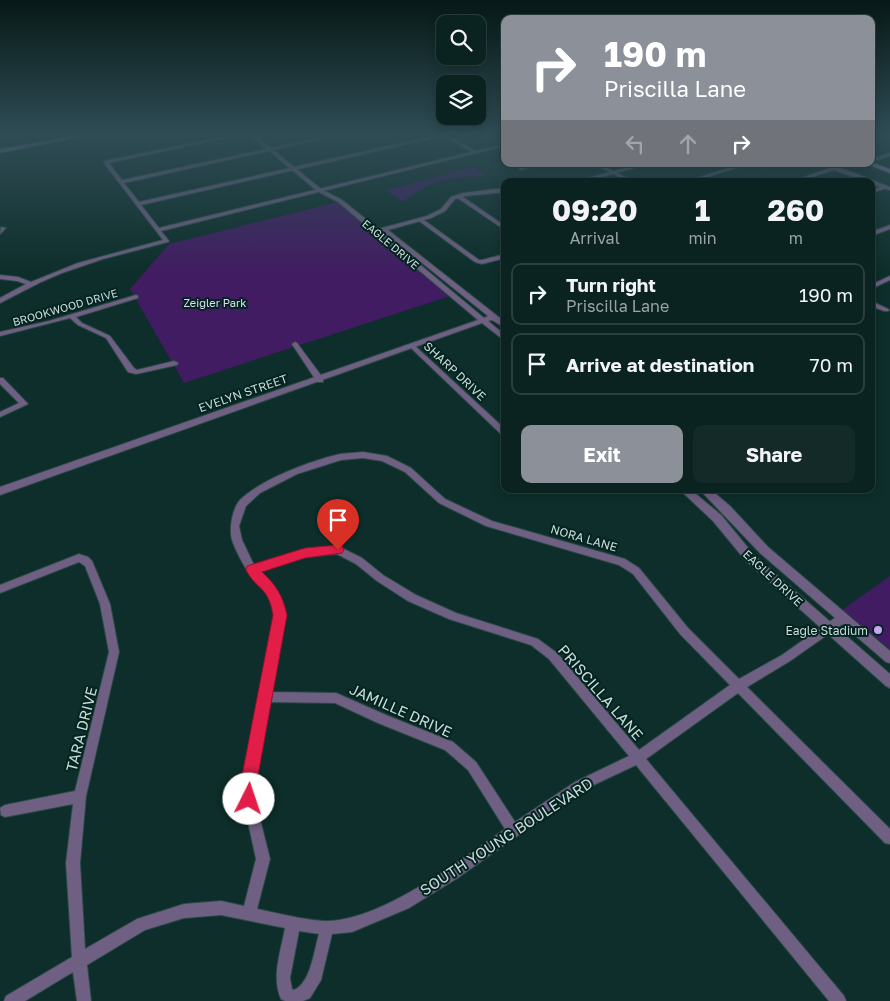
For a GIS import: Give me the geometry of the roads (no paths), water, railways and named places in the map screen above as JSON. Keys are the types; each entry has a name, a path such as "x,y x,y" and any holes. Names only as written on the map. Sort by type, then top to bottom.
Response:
{"street":[{"path":"0,301 30,284 95,259 166,242 121,182 127,181"},
{"path":"138,204 241,181"},
{"name":"EAGLE DRIVE","path":"310,181 319,190 344,200 386,241 501,336"},
{"name":"EAGLE DRIVE","path":"315,181 384,230 501,323"},
{"path":"157,230 356,181"},
{"path":"875,184 887,188"},
{"path":"376,232 421,220 443,210 450,201 458,196 476,192 501,190"},
{"path":"458,196 501,225"},
{"path":"490,218 501,217"},
{"path":"421,220 477,262 501,257"},
{"path":"875,233 890,227"},
{"path":"386,241 391,240 419,258"},
{"path":"0,277 18,279 30,284"},
{"path":"875,285 890,278"},
{"path":"449,292 459,289"},
{"name":"BROOKWOOD DRIVE","path":"0,334 31,329 136,298"},
{"path":"875,305 886,310"},
{"path":"71,316 80,324 108,338 132,370 136,372 174,363"},
{"name":"EVELYN STREET","path":"0,491 320,380 494,317"},
{"path":"295,344 320,380"},
{"name":"SHARP DRIVE","path":"412,346 501,429"},
{"path":"0,380 24,404 0,415"},
{"name":"NORA LANE","path":"271,483 312,465 342,457 370,456 384,458 408,470 442,501 489,524 622,562 636,571 684,631 890,838"},
{"path":"249,913 263,859 249,799 249,781 280,615 277,601 271,589 252,570 237,540 234,526 242,504 257,491 271,483"},
{"name":"EAGLE DRIVE","path":"689,493 717,518 750,558 890,682"},
{"name":"EAGLE DRIVE","path":"709,493 726,508 764,550 890,658"},
{"name":"PRISCILLA LANE","path":"252,570 305,553 338,550 358,561 380,578 412,598 453,616 534,642 553,656 839,1001"},
{"name":"TARA DRIVE","path":"0,589 78,558 85,560 89,564 105,604 114,652 80,796 73,863 79,960 84,1001"},
{"name":"SOUTH YOUNG BOULEVARD","path":"11,1001 142,924 184,911 220,908 293,924 327,928 352,925 404,903 451,874 579,786 638,758 738,686 786,658 843,618"},
{"name":"JAMILLE DRIVE","path":"266,697 336,698 449,746 472,766 513,830"},
{"path":"5,811 80,796"},
{"path":"293,924 283,978 286,994 294,997 305,993 314,980 327,928"}],"place":[{"name":"Eagle Stadium","path":"878,630"}],"park label":[{"name":"Zeigler Park","path":"215,302"}]}
